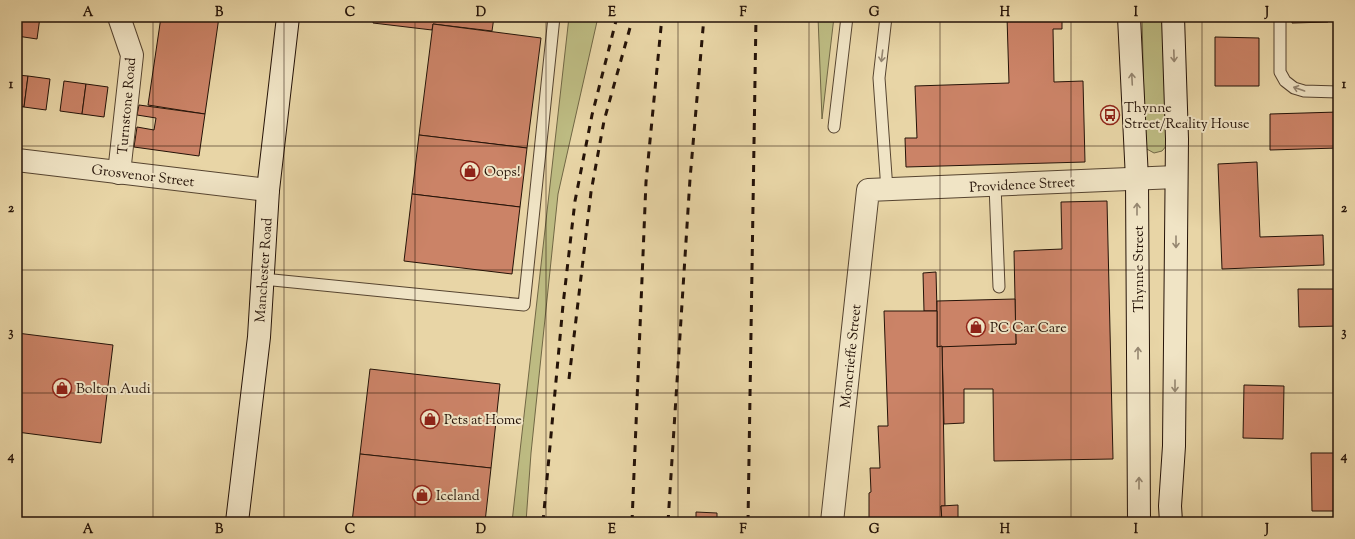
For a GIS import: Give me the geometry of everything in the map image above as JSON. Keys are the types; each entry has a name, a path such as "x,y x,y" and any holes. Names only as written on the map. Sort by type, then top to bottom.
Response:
{"street":[{"name":"Turnstone Road","path":"119,17 132,55 119,173"},
{"name":"Manchester Road","path":"237,522 259,338 268,190 288,17"},
{"name":"Thynne Street","path":"1129,17 1137,179 1139,522"},
{"path":"1171,522 1170,506 1174,446 1177,139 1173,17"},
{"name":"Grosvenor Street","path":"17,160 268,190"},
{"name":"Providence Street","path":"877,190 1176,177"},
{"name":"Moncrieffe Street","path":"832,522 877,190"}],"lane":[{"path":"263,279 524,305 554,17"},
{"path":"834,127 847,17"},
{"path":"877,190 879,78 886,17"},
{"path":"1280,17 1280,72 1285,81 1294,88 1304,91 1338,92"},
{"path":"995,185 999,287"}],"shaded area":[{"path":"569,17 598,17 558,194 531,453 526,522 512,522"},
{"path":"818,17 834,17 822,119"},
{"path":"1142,17 1163,17 1167,145 1162,151 1154,153 1145,148"}],"building":[{"path":"17,17 40,17 37,39 17,36"},
{"path":"161,17 219,17 205,114 148,105"},
{"path":"374,17 494,17 492,31 433,24 432,30 373,23"},
{"path":"1007,17 1062,17 1062,29 1053,29 1054,82 1083,81 1085,162 906,167 905,138 917,138 915,86 1009,83"},
{"path":"1292,17 1328,17 1328,22 1292,23"},
{"path":"433,24 541,38 527,148 419,135"},
{"path":"1215,37 1259,38 1259,86 1215,86"},
{"path":"17,75 28,76 24,107 17,106"},
{"path":"28,76 50,79 46,110 24,107"},
{"path":"64,81 86,84 82,114 60,111"},
{"path":"86,84 108,87 104,117 82,114"},
{"path":"139,105 205,114 199,156 134,147 137,127 154,130 156,118 137,115"},
{"path":"1338,112 1338,148 1270,150 1270,114"},
{"name":"Oops!","path":"419,135 527,148 520,207 412,194"},
{"path":"1257,162 1260,237 1323,235 1324,265 1222,269 1218,164"},
{"path":"412,194 520,207 512,274 404,261"},
{"path":"1107,201 1113,459 994,461 993,389 964,389 964,423 944,424 942,346 1016,344 1014,251 1062,249 1061,202"},
{"path":"936,272 937,311 924,311 923,273"},
{"path":"1298,289 1338,289 1338,326 1299,327"},
{"name":"PC Car Care","path":"1015,299 1016,344 937,347 937,301"},
{"path":"884,311 937,311 937,347 942,346 945,506 941,506 942,522 869,522 869,493 871,492 870,468 880,468 878,426 888,426"},
{"name":"Bolton Audi","path":"17,333 113,345 101,443 17,432"},
{"name":"Pets at Home","path":"370,369 500,384 491,468 360,454"},
{"path":"1244,385 1284,386 1283,439 1243,438"},
{"path":"1311,453 1338,453 1338,511 1312,511"},
{"name":"Iceland","path":"360,454 491,468 485,522 352,522"},
{"path":"958,505 958,522 942,522 941,506"},
{"path":"696,512 717,513 717,522 696,522"}],"railway":[{"path":"543,522 563,305 575,201 592,115 617,17"},
{"path":"569,379 591,192 604,121 633,17"},
{"path":"632,522 646,182 662,17"},
{"path":"668,522 690,179 704,17"},
{"path":"748,522 756,17"}],"place":[{"name":"Thynne Street/Reality House","path":"1110,115"},
{"name":"Oops!","path":"470,171"},
{"name":"PC Car Care","path":"976,327"},
{"name":"Bolton Audi","path":"62,388"},
{"name":"Pets at Home","path":"430,419"},
{"name":"Iceland","path":"422,495"}]}
